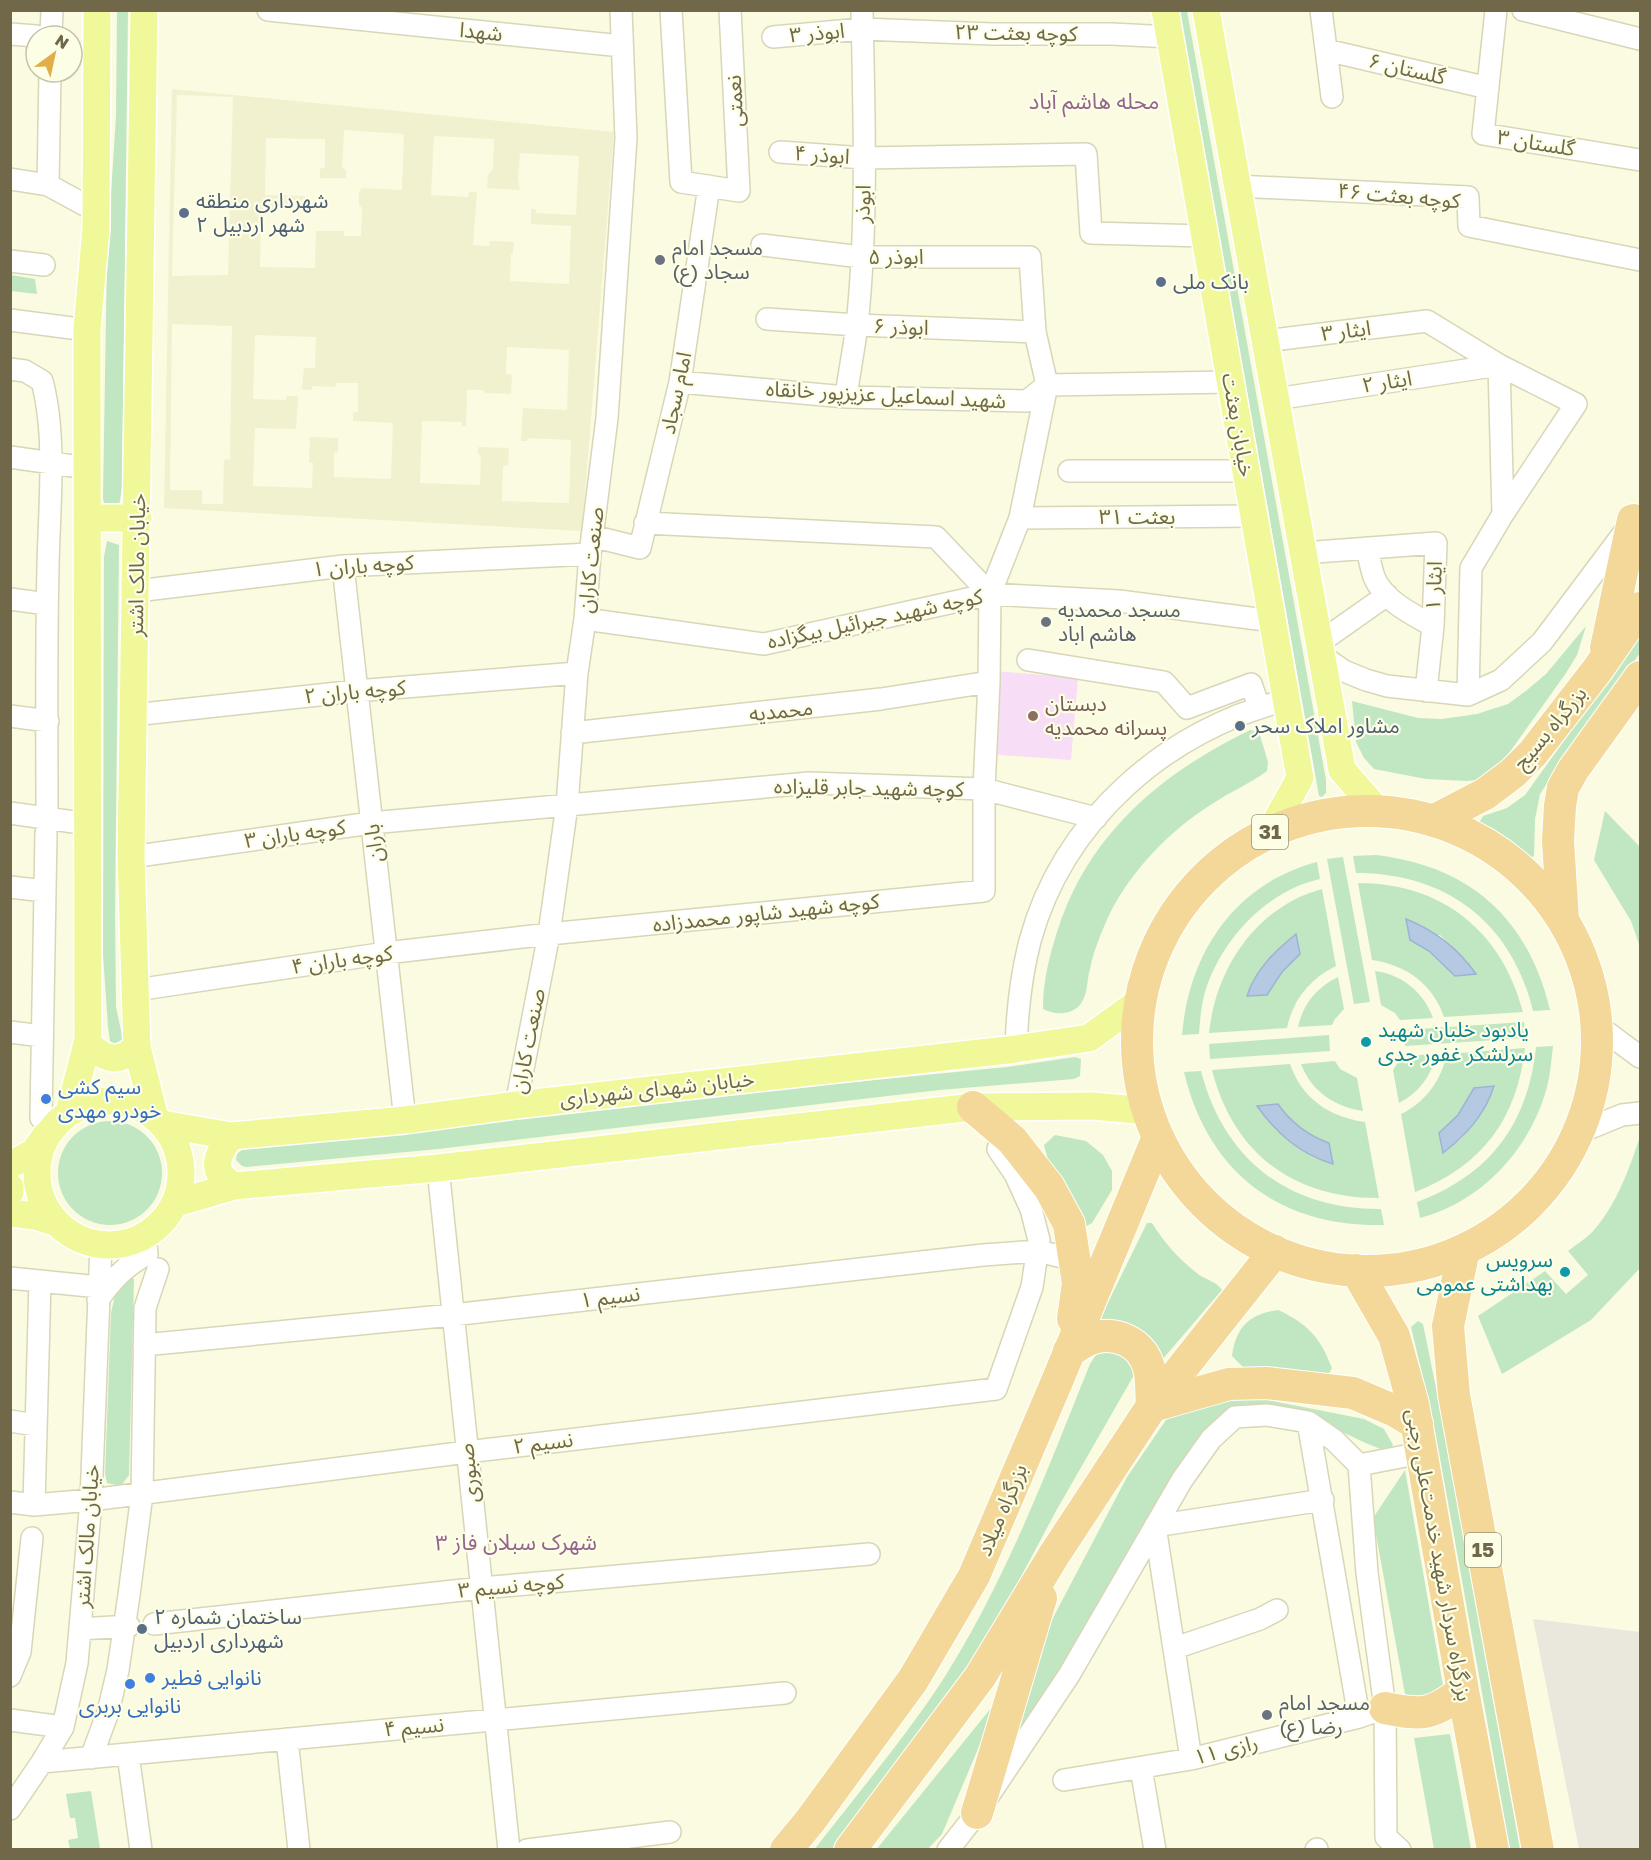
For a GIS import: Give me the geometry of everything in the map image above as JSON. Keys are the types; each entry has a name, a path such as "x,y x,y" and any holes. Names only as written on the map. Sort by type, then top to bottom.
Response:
{"highway":[{"path":"1604,662 1637,515"},
{"name":"بزرگراه بسیج","path":"1433,821 1485,794 1513,773 1533,753 1604,662 1641,608"},
{"name":"بزرگراه بسیج","path":"1563,920 1558,841 1563,788 1641,677"},
{"name":"31","path":"1351,811 1406,814 1433,821 1459,830 1507,858 1547,897 1563,920 1586,970 1597,1025 1597,1053 1588,1107 1578,1133 1555,1173 1532,1202 1489,1237 1438,1260 1411,1267 1356,1270 1319,1265 1275,1251 1250,1239 1206,1205 1177,1169 1153,1124 1141,1084 1137,1056 1137,1029 1146,974 1169,923 1184,900 1202,879 1246,845 1270,832 1323,815 1351,811"},
{"path":"973,1107 1012,1140 1049,1187 1069,1224 1078,1283 1070,1351"},
{"name":"بزرگراه میلاد","path":"786,1850 810,1821 913,1680 974,1576 1070,1351 1153,1124"},
{"name":"بزرگراه سردار شهید خدمت‌علی رجبی","path":"1464,1250 1448,1326 1454,1395 1538,1850"},
{"path":"850,1850 980,1677 1053,1556 1152,1406 1275,1251"},
{"name":"بزرگراه سردار شهید خدمت‌علی رجبی","path":"1356,1270 1394,1336 1419,1438 1462,1690 1493,1850"},
{"path":"1070,1351 1089,1339 1107,1335 1126,1338 1141,1350 1149,1367 1152,1406"},
{"path":"1152,1406 1229,1384 1266,1383 1353,1393 1395,1411 1419,1438"},
{"path":"977,1813 1053,1556"},
{"path":"1372,1712 1412,1714 1441,1708 1462,1690"}],"main road":[{"path":"57,1223 43,1202 37,1178 39,1153 88,1044 87,330 96,211 97,10"},
{"name":"خیابان مالک اشتر","path":"144,10 131,857 137,1047 159,1121"},
{"name":"خیابان بعثت","path":"1165,10 1300,778 1270,832"},
{"name":"خیابان بعثت","path":"1206,10 1342,770 1378,811"},
{"path":"87,518 138,518"},
{"name":"خیابان شهدای شهرداری","path":"159,1121 231,1136 405,1120 516,1105 1016,1049 1089,1038 1140,1001"},
{"path":"88,1044 103,1056 114,1059 124,1057 137,1047"},
{"path":"10,1165 34,1152 54,1120 92,1103 117,1101 139,1107 159,1121 172,1137 181,1159 182,1182 176,1203 163,1222 146,1236 124,1244 101,1245 77,1238 57,1223 35,1216 10,1214"},
{"path":"176,1203 234,1186 438,1168 973,1107 1093,1106 1153,1124"},
{"path":"231,1136 222,1148 217,1167 219,1175 234,1186"},
{"path":"10,1186 10,1192"}],"street":[{"name":"شهدا","path":"268,10 622,46"},
{"name":"صنعت کاران","path":"516,1105 549,934 567,805 577,673 607,418 626,138 621,10"},
{"path":"671,10 681,182 709,186"},
{"name":"نعمتی","path":"709,186 739,191 730,10"},
{"path":"1321,10 1332,97"},
{"name":"گلستان ۳","path":"1496,10 1483,134 1641,160"},
{"path":"1523,10 1641,39"},
{"name":"کوچه بعثت ۲۳","path":"862,20 992,34 1112,34 1170,37"},
{"name":"ابوذر ۳","path":"772,37 862,20"},
{"name":"ابوذر","path":"846,397 856,325 861,257 864,158 862,20"},
{"name":"گلستان ۶","path":"1326,50 1488,88"},
{"path":"48,185 50,84"},
{"name":"ابوذر ۴","path":"780,152 864,158 1086,154 1091,233 1205,236"},
{"path":"10,179 48,185 96,211"},
{"name":"امام سجاد","path":"591,545 640,548 680,382 709,186"},
{"name":"کوچه بعثت ۴۶","path":"1237,186 1468,197 1469,226 1641,260"},
{"name":"ابوذر ۵","path":"762,245 861,257 1030,257 1035,332"},
{"path":"10,261 44,265"},
{"name":"ابوذر ۶","path":"766,319 1035,332"},
{"path":"10,320 87,330"},
{"name":"ایثار ۳","path":"1265,341 1427,321 1499,365"},
{"path":"984,789 990,594 1020,518 1047,385 1035,332"},
{"path":"1468,694 1471,568 1503,514 1576,404 1499,365 1503,514"},
{"name":"ایثار ۲","path":"1275,399 1499,365"},
{"path":"10,369 25,371 42,381 47,400 50,462 47,604 48,721 42,1036 54,1120"},
{"name":"شهید اسماعیل عزیزپور خانقاه","path":"680,382 846,397 1027,401 1047,385"},
{"path":"1047,385 1231,382"},
{"path":"10,458 87,468"},
{"path":"1069,471 1246,471"},
{"path":"1387,595 1320,649 1344,671 1366,680 1387,686 1468,694 1501,680 1542,642 1637,515"},
{"name":"بعثت ۳۱","path":"1020,518 1254,516"},
{"path":"645,523 936,537 990,594"},
{"name":"ایثار ۱","path":"1303,553 1436,543 1433,626 1426,691"},
{"name":"کوچه باران ۱","path":"136,591 344,566 591,545"},
{"name":"ایثار ۱","path":"1367,548 1375,579 1387,595 1404,609 1433,626"},
{"name":"باران","path":"344,566 356,692 405,1120"},
{"name":"کوچه شهید جبرائیل بیگزاده","path":"585,619 764,644 990,594 1119,601 1273,621"},
{"path":"10,599 47,604"},
{"path":"1028,660 1164,682 1187,708 1251,684 1259,707"},
{"name":"کوچه باران ۲","path":"134,714 577,673"},
{"name":"محمدیه","path":"572,733 881,699 989,682"},
{"path":"1016,1049 1021,980 1031,939 1045,899 1065,862 1096,818 1116,795 1148,766 1182,742 1219,722 1259,707 1287,700"},
{"path":"10,717 48,721"},
{"name":"کوچه شهید جابر قلیزاده","path":"567,805 809,783 984,789 1096,818"},
{"name":"کوچه شهید شاپور محمدزاده","path":"549,934 984,891 984,789"},
{"name":"کوچه باران ۳","path":"131,857 371,822 567,805"},
{"path":"10,813 47,825 88,824"},
{"path":"10,887 45,891"},
{"name":"کوچه باران ۴","path":"136,990 386,953 549,934"},
{"path":"1597,1025 1641,1057"},
{"path":"10,1032 42,1036"},
{"path":"1578,1133 1622,1115 1641,1113"},
{"path":"998,1149 1015,1173 1031,1209 1039,1240 1038,1251"},
{"name":"صبوری","path":"438,1168 509,1850"},
{"path":"10,1278 40,1281 99,1293 115,1276 147,1254 146,1236"},
{"name":"خیابان مالک اشتر","path":"10,1809 63,1727 77,1663 91,1500 101,1245"},
{"name":"نسیم ۱","path":"144,1345 452,1315 896,1264 1038,1251 1075,1260"},
{"name":"نسیم ۲","path":"10,1502 34,1505 91,1500 467,1452 996,1389 1032,1287 1038,1251"},
{"path":"91,1758 108,1712 127,1626 142,1494 145,1308 158,1269"},
{"path":"34,1505 40,1281"},
{"path":"948,1850 977,1813 1069,1675 1182,1480 1211,1439 1236,1417 1267,1415 1308,1422 1334,1440 1359,1465 1367,1573 1372,1712"},
{"path":"10,1421 36,1425"},
{"path":"1308,1422 1323,1500 1372,1712 1392,1845"},
{"path":"1359,1465 1419,1438"},
{"path":"1155,1526 1323,1500"},
{"path":"1155,1526 1191,1759"},
{"path":"10,1676 20,1652 18,1591 32,1538"},
{"name":"کوچه نسیم ۳","path":"154,1624 481,1588 869,1554"},
{"path":"1175,1648 1260,1619 1277,1610"},
{"path":"80,1629 127,1626"},
{"name":"نسیم ۴","path":"42,1762 785,1693"},
{"name":"رازی ۱۱","path":"1064,1780 1191,1759 1372,1712"},
{"path":"10,1720 63,1727"},
{"path":"287,1739 299,1850"},
{"path":"128,1754 141,1850"},
{"path":"1141,1768 1155,1850"},
{"path":"527,1850 670,1832"}],"shaded area":[{"path":"117,11 128,11 122,488 119,506 109,508 103,498 107,255 116,116"},
{"path":"1179,11 1187,11 1326,780 1326,793 1322,797 1319,796"},
{"path":"172,89 614,132 582,531 164,508","holes":["177,95 233,97 228,275 172,276","344,130 404,134 402,190 362,188 359,192 359,205 362,208 361,236 344,236 344,231 316,231 315,268 260,267 261,209 304,210 305,196 265,195 266,138 325,139 325,167 320,169 320,178 346,178 346,170 342,168","434,136 494,139 493,169 488,175 487,188 520,190 518,179 520,153 579,156 576,215 536,213 536,209 531,209 531,224 571,226 569,284 510,281 514,242 490,241 489,246 473,245 477,192 469,192 468,197 431,195","172,324 232,326 230,459 224,460 223,504 202,504 202,490 170,490","255,335 316,337 315,368 304,368 302,389 312,390 312,386 335,387 336,383 358,383 358,412 353,412 353,421 393,423 391,479 334,477 334,453 338,452 338,438 310,437 309,462 313,463 312,488 253,486 255,428 296,429 298,396 287,396 286,400 253,399","507,347 569,350 567,410 523,408 521,441 527,441 528,438 571,440 569,503 502,501 503,466 508,465 509,448 478,447 478,454 481,456 480,485 420,483 422,421 462,422 462,426 466,426 467,390 511,394 512,375 506,374"]},
{"path":"11,275 35,279 37,294 11,291"},
{"path":"107,541 119,545 115,917 116,1007 124,1045 111,1048 103,955 104,557"},
{"path":"1586,626 1577,655 1566,673 1504,760 1491,773 1478,780 1426,779 1374,769 1364,758 1356,742 1352,701 1418,718 1442,719 1477,714 1508,704 1527,690 1546,674"},
{"path":"1640,635 1640,653 1540,794 1535,819 1534,856 1530,858 1521,849 1479,823 1483,816 1507,808 1525,795"},
{"name":"دبستان پسرانه محمدیه","path":"995,671 1078,678 1071,760 988,754"},
{"path":"1250,730 1259,732 1268,762 1267,771 1196,814 1154,852 1129,881 1110,913 1096,947 1086,993 1080,1005 1065,1013 1054,1013 1043,1009 1047,970 1057,932 1071,897 1088,865 1108,837 1131,811 1158,787 1186,766"},
{"path":"1605,811 1640,847 1640,947 1631,921 1594,860"},
{"path":"1376,855 1410,861 1440,871 1467,885 1490,902 1510,923 1527,949 1540,977 1550,1010 1533,1011 1523,980 1509,952 1492,929 1471,909 1446,893 1419,882 1389,875 1356,873 1353,856"},
{"path":"1343,857 1370,1002 1354,1004 1327,859"},
{"path":"1317,862 1320,879 1300,885 1264,906 1234,937 1222,954 1205,992 1199,1034 1182,1035 1186,1005 1194,976 1221,926 1240,905 1262,887 1288,872"},
{"path":"1358,883 1388,885 1416,892 1442,902 1464,917 1484,936 1500,958 1513,983 1523,1012 1444,1017 1433,995 1417,978 1396,966 1372,960","holes":["1440,935 1468,962 1455,976 1429,951 1410,940"]},
{"path":"1322,889 1336,966 1318,977 1304,991 1298,999 1287,1028 1209,1033 1220,986 1243,943 1277,910 1298,898"},
{"path":"1375,971 1394,976 1418,992 1433,1018 1400,1020 1395,1013 1381,1005"},
{"path":"1338,977 1344,1009 1332,1025 1298,1027 1303,1011 1312,997"},
{"path":"1524,1022 1525,1038 1405,1046 1404,1030"},
{"path":"1329,1035 1330,1051 1210,1059 1209,1044"},
{"path":"1553,1046 1544,1097 1536,1118 1512,1156 1497,1173 1462,1201 1420,1218 1417,1202 1443,1191 1465,1177 1485,1161 1501,1143 1514,1123 1524,1100 1532,1075 1536,1047"},
{"path":"1525,1048 1514,1097 1492,1137 1459,1169 1415,1192 1401,1114 1425,1097 1441,1073 1447,1054","holes":["1493,1087 1482,1114 1459,1141 1439,1133 1458,1115 1474,1088"]},
{"path":"1436,1054 1428,1077 1412,1094 1399,1103 1393,1070 1402,1056"},
{"path":"1075,1057 1081,1059 1080,1076 1074,1079 939,1090 438,1149 246,1167 236,1160 237,1154 244,1148 669,1100 1007,1067"},
{"path":"1335,1061 1340,1069 1357,1078 1363,1111 1343,1106 1325,1096 1305,1074 1301,1064"},
{"path":"1290,1064 1302,1087 1319,1104 1340,1116 1365,1122 1379,1198 1348,1196 1320,1190 1294,1180 1272,1165 1252,1147 1235,1125 1222,1099 1212,1070","holes":["1278,1104 1300,1127 1329,1143 1333,1164 1311,1156 1280,1134"]},
{"path":"1201,1071 1212,1103 1226,1130 1244,1154 1265,1174 1290,1189 1317,1200 1348,1207 1381,1209 1384,1225 1347,1223 1313,1217 1282,1205 1254,1188 1231,1166 1211,1139 1195,1108 1184,1072"},
{"path":"110,1121 130,1125 147,1136 158,1153 162,1173 158,1193 147,1210 130,1221 110,1225 90,1221 73,1210 62,1193 58,1173 62,1153 73,1136 90,1125"},
{"path":"1055,1135 1086,1141 1103,1155 1112,1171 1112,1190 1092,1223 1083,1228 1051,1171 1044,1145"},
{"path":"1640,1137 1640,1268 1591,1320 1502,1374 1478,1316 1545,1271 1566,1294 1588,1275 1568,1251 1591,1233 1616,1198"},
{"path":"1147,1223 1152,1223 1167,1245 1184,1262 1222,1290 1161,1361 1095,1329"},
{"path":"125,1275 134,1279 129,1475 121,1486 107,1483 105,1474 111,1313 118,1282"},
{"path":"1278,1310 1305,1326 1318,1340 1332,1368 1328,1375 1284,1379 1243,1367 1232,1356 1237,1337 1246,1324 1259,1315"},
{"path":"1418,1321 1423,1324 1436,1388 1520,1849 1510,1849 1433,1420 1411,1327"},
{"path":"1107,1346 1135,1361 1134,1375 1056,1511 1005,1607 956,1685 843,1837 832,1849 814,1850 913,1722 944,1678 966,1641 987,1603 1024,1524 1090,1364 1098,1352"},
{"path":"1237,1394 1364,1419 1384,1429 1393,1445 1388,1452 1305,1415 1228,1412 1181,1462 1112,1589 1001,1768 1044,1635 1127,1477 1166,1420 1202,1402"},
{"path":"1405,1470 1445,1697 1407,1705 1373,1518"},
{"path":"1533,1619 1640,1632 1640,1849 1579,1849"},
{"path":"1000,1697 942,1834 928,1849 876,1850"},
{"path":"1450,1734 1471,1849 1434,1849 1414,1738"},
{"path":"91,1791 100,1849 70,1849 68,1840 78,1838 75,1818 70,1818 66,1794"}],"water":[{"path":"1406,919 1446,941 1476,974 1455,976 1429,951 1410,940"},
{"path":"1296,934 1300,954 1282,972 1267,995 1247,996 1255,978 1267,962"},
{"path":"1494,1086 1474,1124 1443,1153 1439,1133 1458,1115 1474,1088"},
{"path":"1278,1104 1300,1128 1329,1143 1333,1164 1310,1155 1290,1142 1257,1106"}],"place":[{"name":"شهرداری منطقه ۲ شهر اردبیل","path":"184,213"},
{"name":"مسجد امام سجاد (ع)","path":"660,260"},
{"name":"بانک ملی","path":"1161,282"},
{"name":"مسجد محمدیه هاشم اباد","path":"1046,622"},
{"name":"دبستان پسرانه محمدیه","path":"1033,716"},
{"name":"مشاور املاک سحر","path":"1240,726"},
{"name":"یادبود خلبان شهید سرلشکر غفور جدی","path":"1366,1042"},
{"name":"سیم کشی خودرو مهدی","path":"46,1099"},
{"name":"سرویس بهداشتی عمومی","path":"1565,1272"},
{"name":"ساختمان شماره ۲ شهرداری اردبیل","path":"142,1629"},
{"name":"نانوایی فطیر","path":"150,1678"},
{"name":"نانوایی بربری","path":"130,1684"},
{"name":"مسجد امام رضا (ع)","path":"1267,1715"}],"district":[{"name":"محله هاشم آباد","path":"1094,101"},
{"name":"شهرک سبلان فاز ۳","path":"516,1542"}]}
